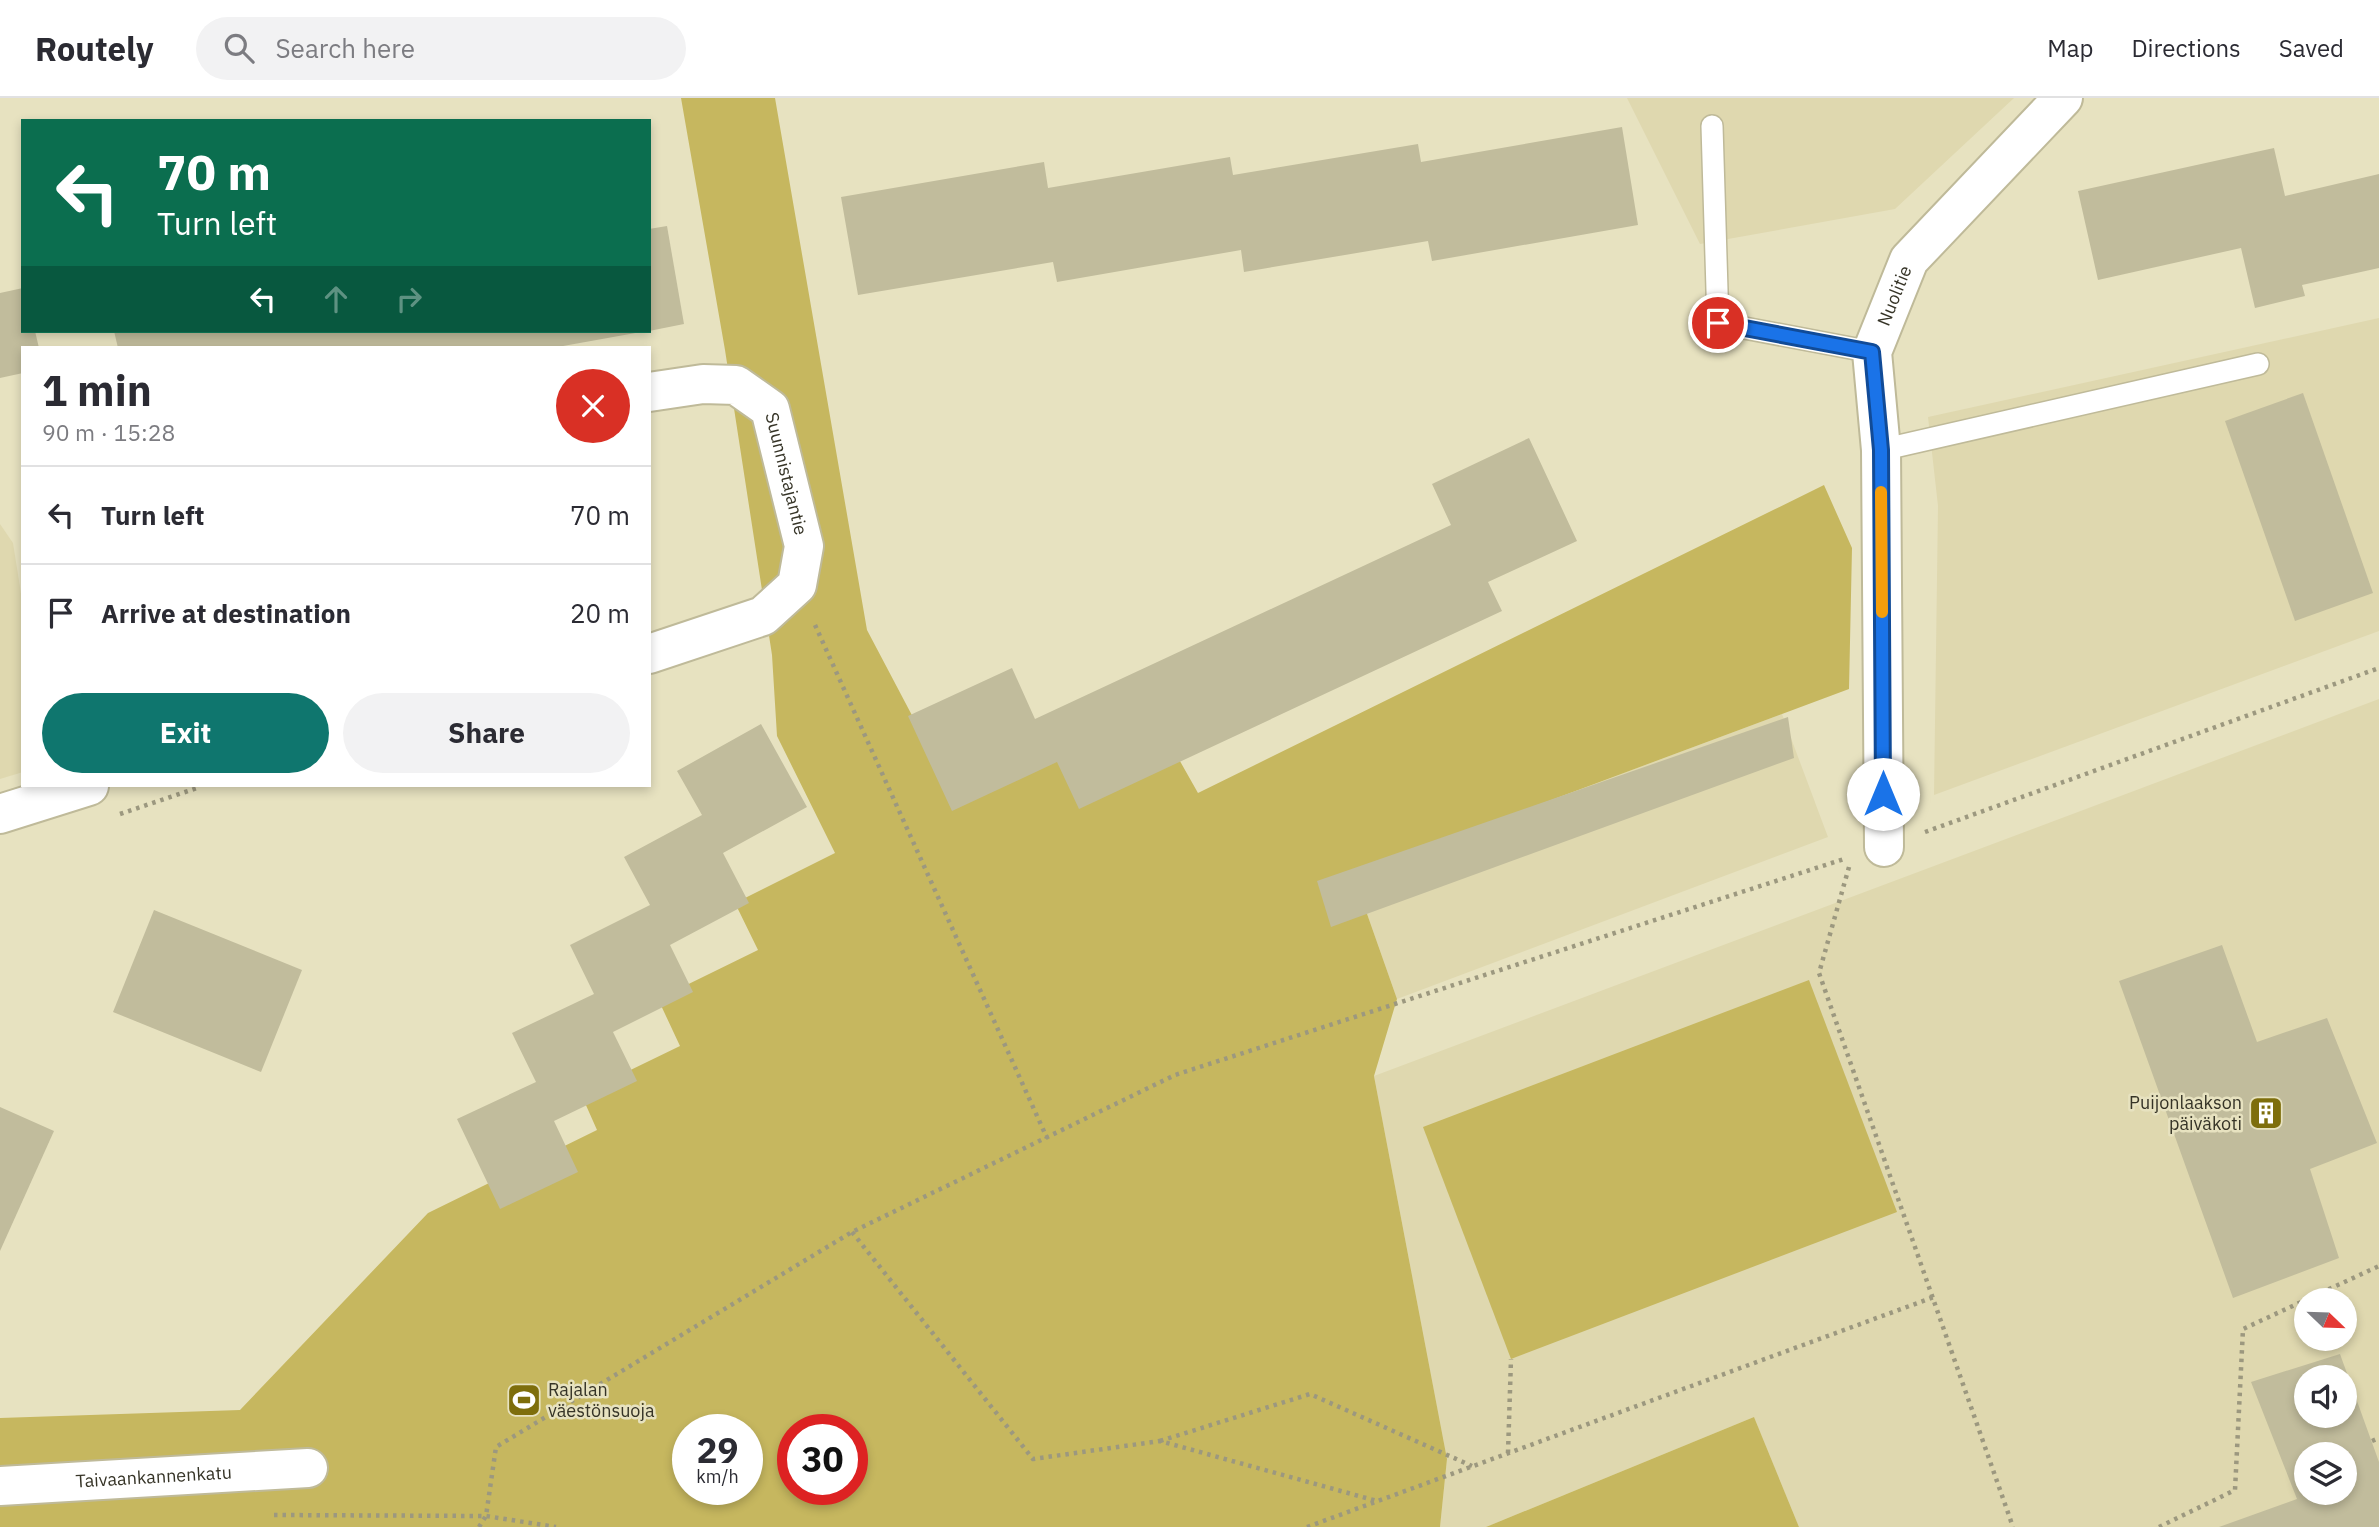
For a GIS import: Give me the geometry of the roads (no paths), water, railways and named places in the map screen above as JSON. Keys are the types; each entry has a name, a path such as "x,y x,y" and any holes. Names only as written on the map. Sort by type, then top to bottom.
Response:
{"street":[{"name":"Nuolitie","path":"1884,846 1881,450 1872,352 1909,260 2063,98"},
{"name":"Suunnistajantie","path":"651,393 703,384 736,385 770,408 804,546 797,585 763,616 651,653"},
{"path":"0,814 86,787"},
{"name":"Taivaankannenkatu","path":"0,1486 307,1468"}],"lane":[{"path":"1712,126 1718,323 1872,352"},
{"path":"1881,450 2258,365"}],"place":[{"name":"Puijonlaakson päiväkoti","path":"2266,1113"},
{"name":"Rajalan väestönsuoja","path":"524,1400"}]}
